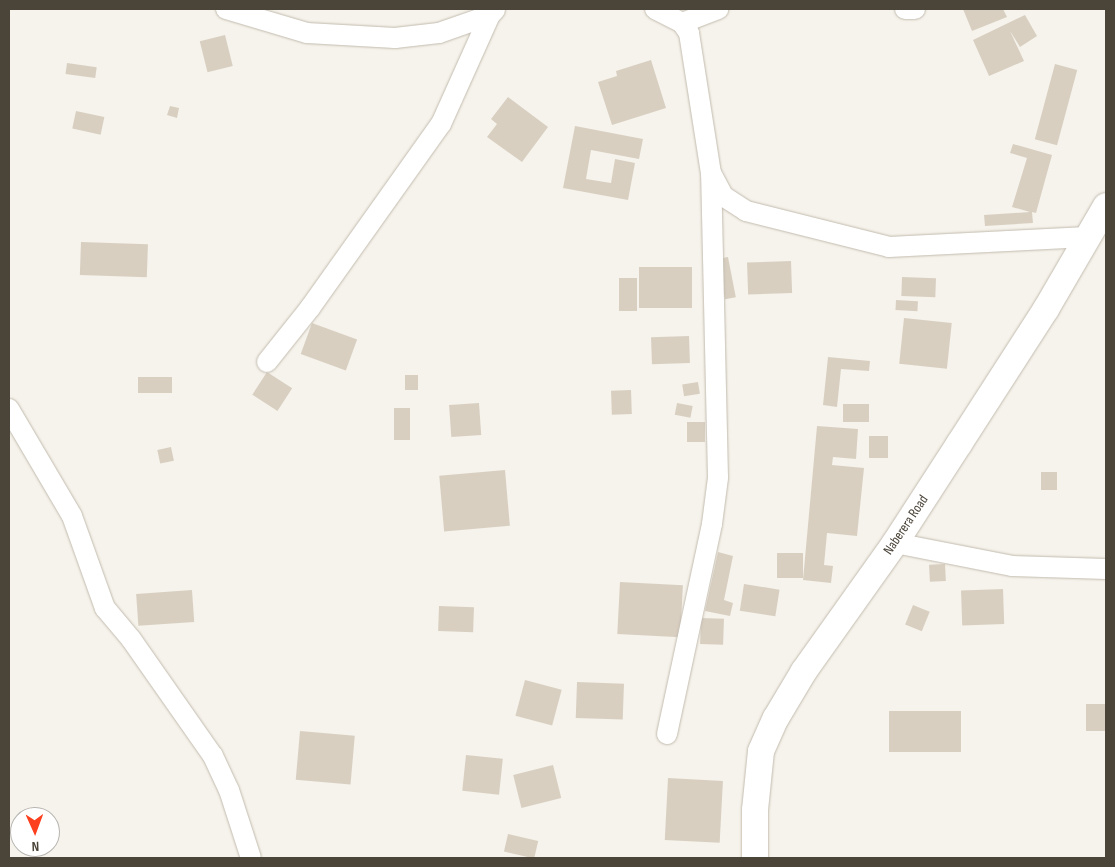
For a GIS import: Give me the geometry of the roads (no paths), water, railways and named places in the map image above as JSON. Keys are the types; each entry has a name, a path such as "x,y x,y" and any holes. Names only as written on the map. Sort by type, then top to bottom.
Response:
{"street":[{"path":"226,9 281,27 357,37 428,35 493,12"},
{"path":"655,9 682,23 689,33 696,61 711,173 718,478 712,524 667,734"},
{"path":"682,23 718,9"},
{"path":"906,9 915,9"},
{"path":"268,362 310,308 441,124 493,12"},
{"path":"711,173 724,196 746,211 877,246 1087,237"},
{"name":"Naberera Road","path":"755,858 755,810 761,751 776,718 804,671 895,543 1041,316 1106,206"},
{"path":"9,409 72,516 105,608 132,639 213,756 229,790 251,858"},
{"path":"895,543 1012,566 1106,569"}]}
